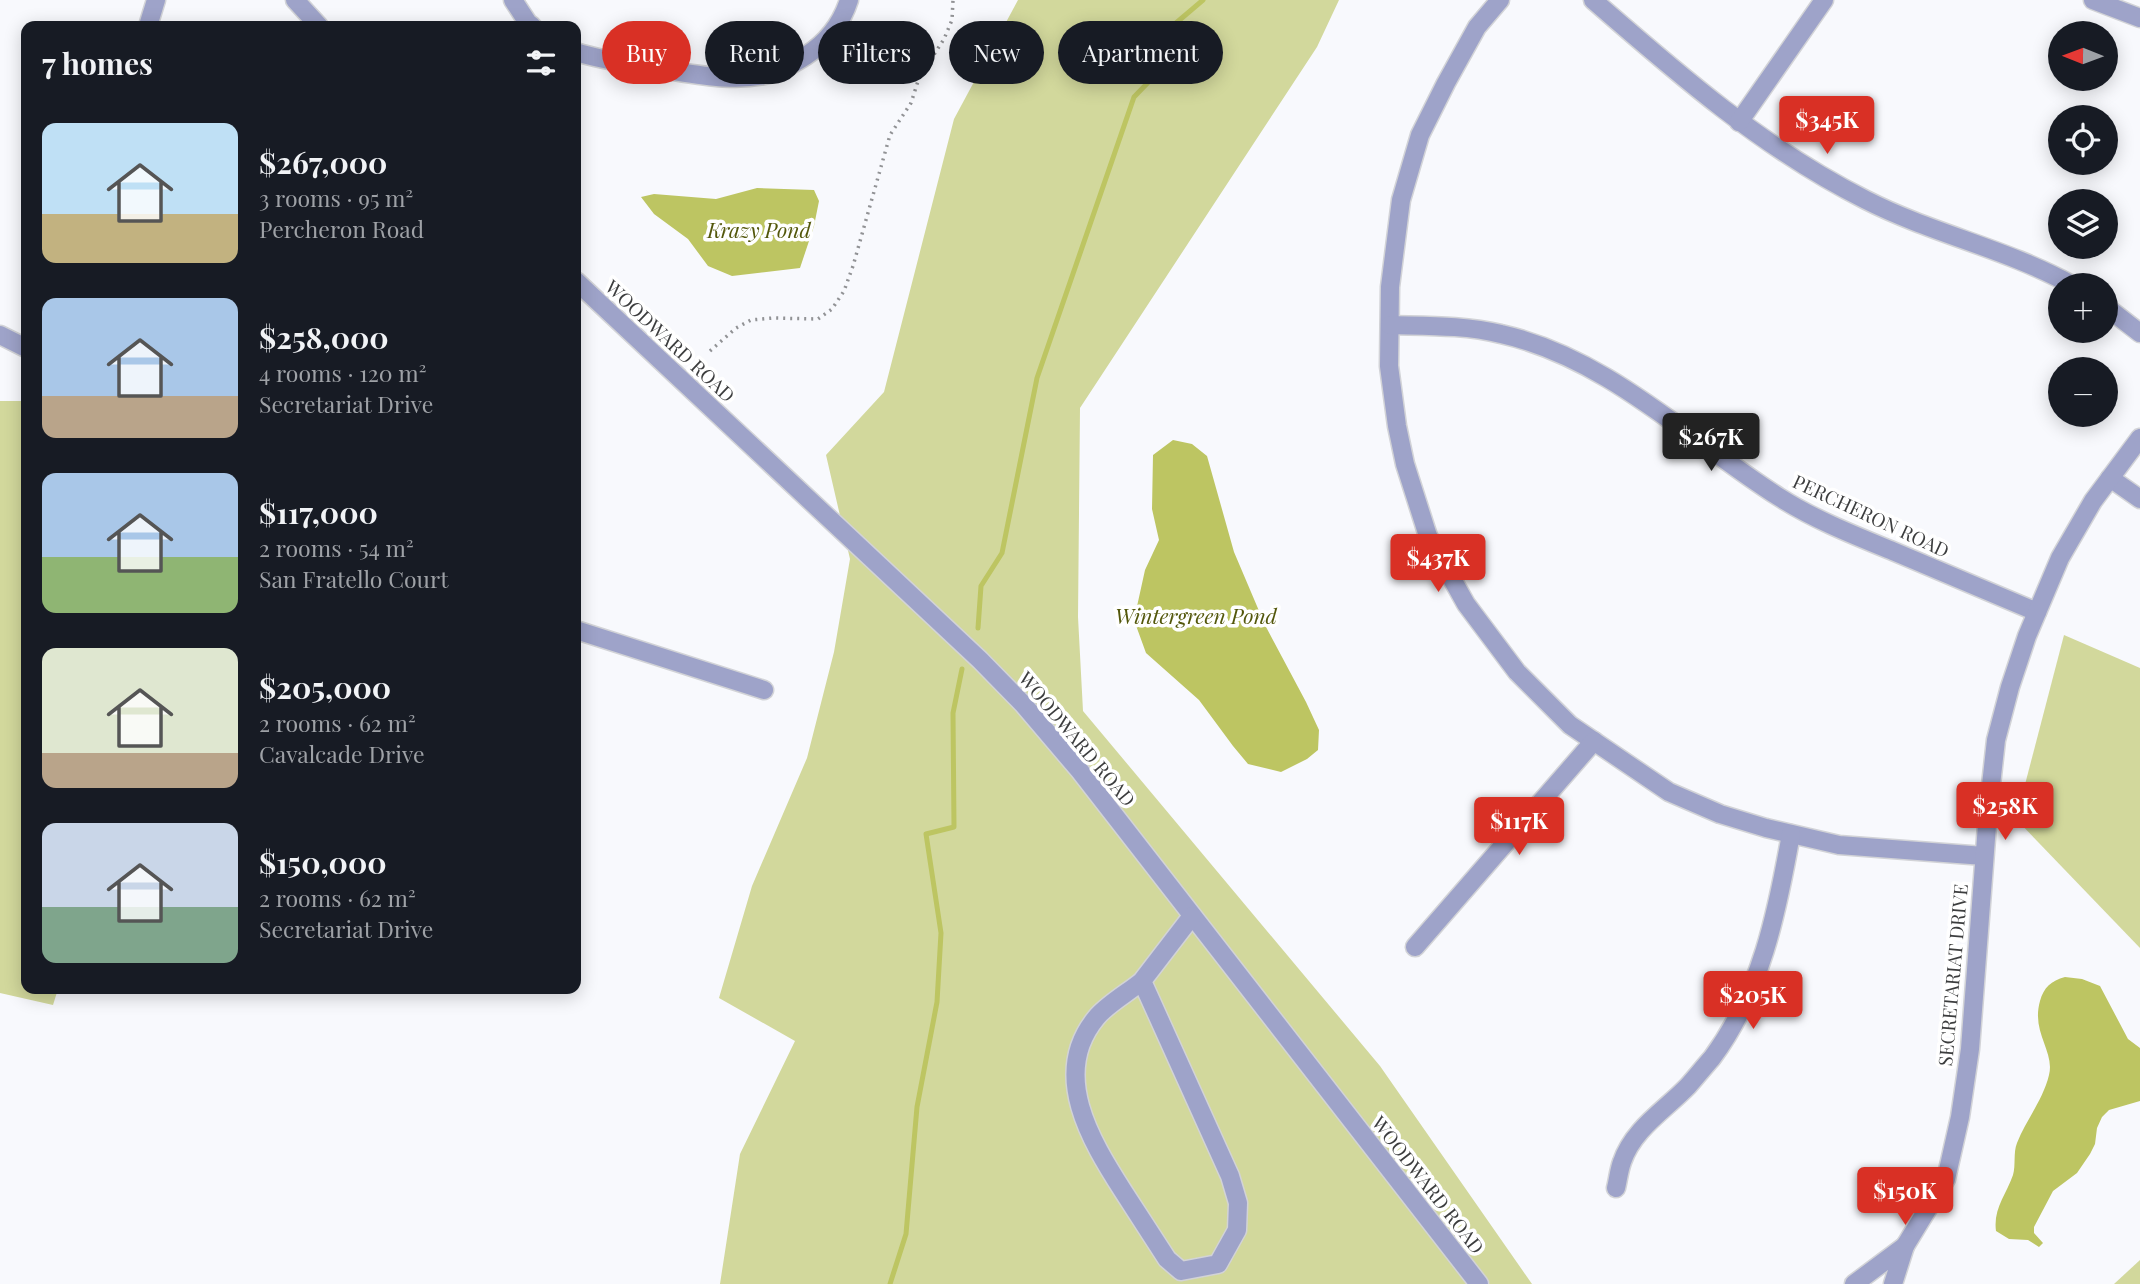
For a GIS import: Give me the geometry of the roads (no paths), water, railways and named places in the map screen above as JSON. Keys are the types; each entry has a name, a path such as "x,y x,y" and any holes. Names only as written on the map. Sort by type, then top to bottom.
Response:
{"street":[{"path":"150,21 156,0"},
{"path":"295,0 314,21"},
{"path":"513,0 527,21"},
{"path":"581,54 599,59 714,77 769,74 816,49 836,28 849,0"},
{"path":"1500,0 1477,27 1420,135 1401,200 1390,287 1389,366 1405,464 1428,536 1466,604 1517,672 1570,725 1669,792 1720,814 1839,845 1984,856"},
{"path":"1593,0 1677,74 1739,122 1794,159 1866,200 2051,273"},
{"path":"1739,122 1824,0"},
{"path":"2093,0 2140,18"},
{"name":"WOODWARD ROAD","path":"581,286 1014,695 1080,771 1479,1284"},
{"path":"2118,316 2140,333"},
{"name":"PERCHERON ROAD","path":"1390,325 1459,328 1500,334 1574,359 1622,387 1780,498 1870,542 2037,612"},
{"path":"0,335 21,346"},
{"name":"SECRETARIAT DRIVE","path":"1893,1284 1905,1246 1946,1179 1960,1117 1969,1049 1996,740 2010,687 2060,558 2093,501 2140,438"},
{"path":"2110,478 2140,499"},
{"path":"581,632 764,690"},
{"path":"1415,947 1594,741"},
{"path":"1616,1188 1622,1160 1643,1126 1688,1086 1712,1058 1739,1017 1764,955 1779,903 1791,834"},
{"path":"1142,981 1230,1176 1238,1203 1237,1230 1218,1264 1181,1272 1167,1259 1096,1148 1079,1108 1075,1066 1086,1035 1096,1017 1142,981 1192,916"},
{"name":"SECRETARIAT DRIVE","path":"1854,1284 1905,1246"}],"water":[{"name":"Krazy Pond","path":"757,188 814,190 819,201 800,268 732,276 708,266 688,239 654,214 641,197 654,194 716,199"},
{"name":"Wintergreen Pond","path":"1173,440 1192,444 1207,456 1234,552 1265,625 1319,730 1318,750 1307,759 1281,772 1248,764 1199,700 1146,653 1134,620 1145,570 1159,540 1152,509 1153,455"},
{"path":"2065,977 2082,979 2100,986 2128,1039 2140,1048 2140,1101 2109,1110 2102,1117 2090,1154 2077,1173 2053,1191 2034,1227 2034,1233 2043,1243 2039,1247 2028,1240 2009,1239 1996,1231 1996,1223 1998,1209 2013,1175 2017,1143 2043,1093 2049,1075 2049,1058 2038,1023 2040,1001 2049,985"}],"waterway":[{"path":"978,628 981,586 1002,553 1037,378 1134,97 1165,65 1176,23 1203,0"},
{"path":"890,1284 906,1234 917,1107 937,1002 941,933 926,834 954,827 953,713 962,669"}]}
